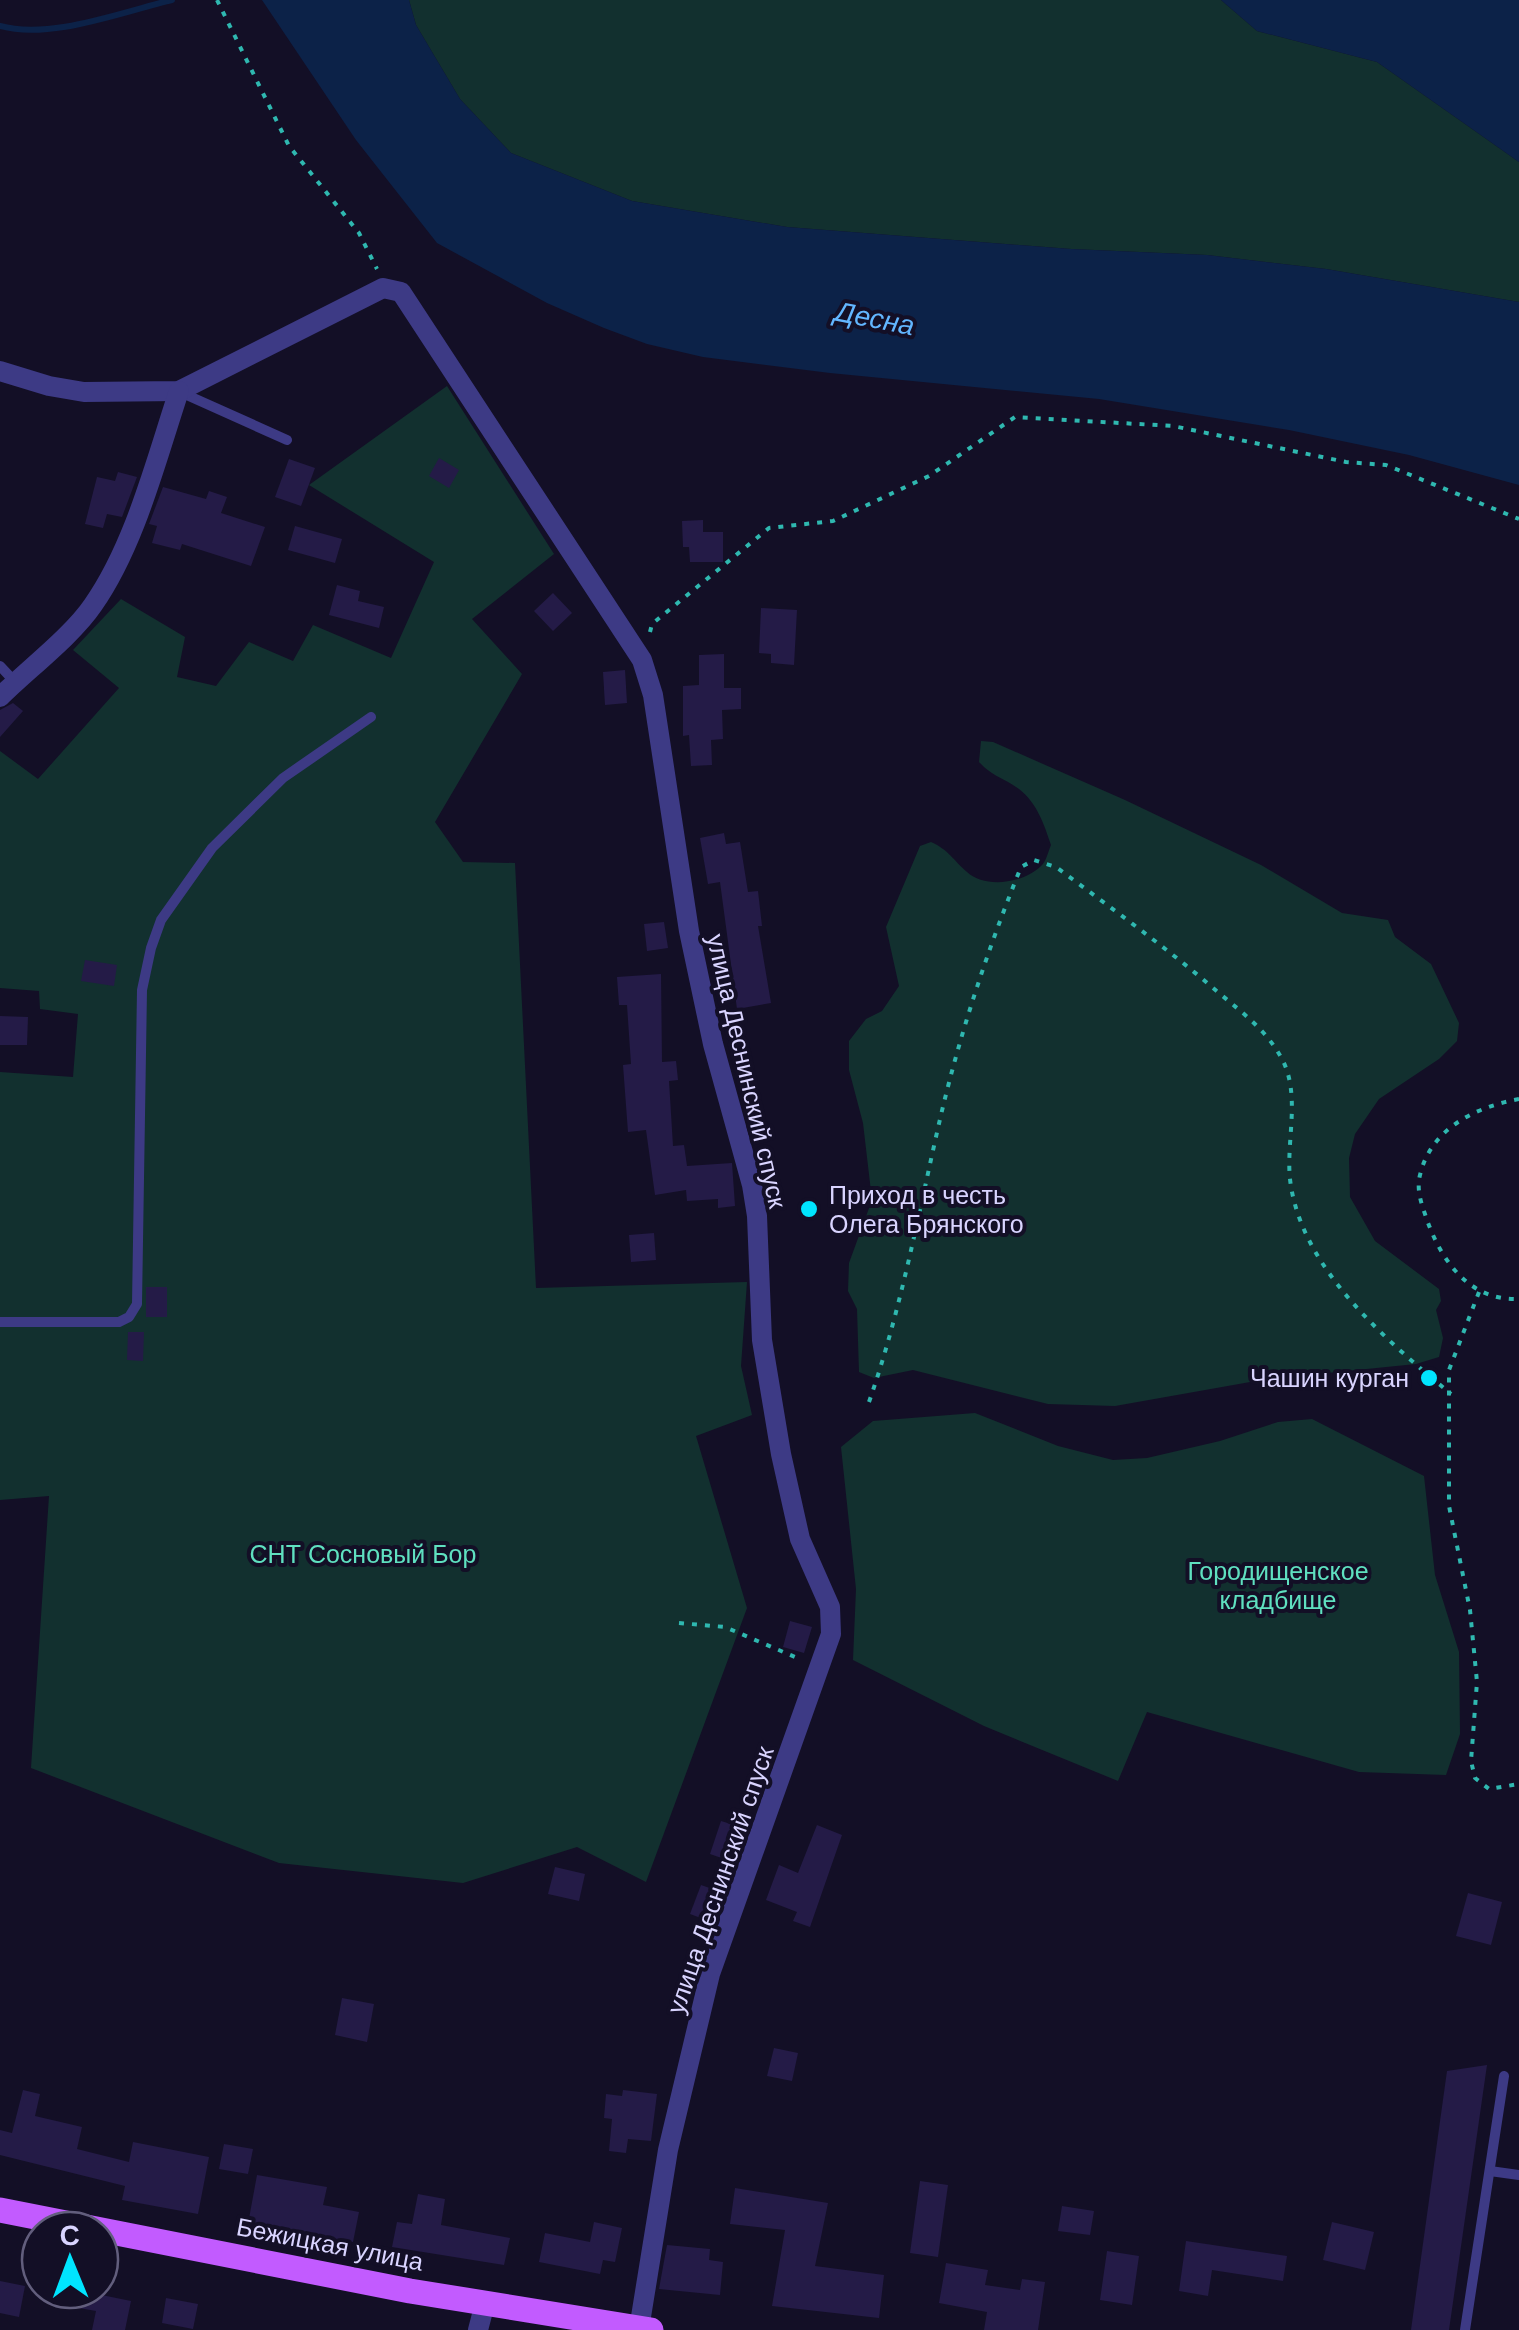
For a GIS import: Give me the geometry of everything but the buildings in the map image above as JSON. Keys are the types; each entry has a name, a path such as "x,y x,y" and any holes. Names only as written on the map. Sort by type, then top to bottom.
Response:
{"main road":[{"name":"Бежицкая улица","path":"0,2210 485,2303 645,2329"}],"street":[{"path":"0,370 49,386 84,392 179,391 383,288"},
{"name":"улица Деснинский спуск","path":"383,288 401,292 642,660 653,695 690,931 709,1025 752,1185 762,1340 781,1454 800,1539 830,1607 831,1634 740,1882 684,2071 668,2150 645,2329"},
{"path":"5,682 91,609 109,580 144,497 179,391"},
{"path":"478,2330 485,2303"}],"lane":[{"path":"179,391 287,440"},
{"path":"0,1322 119,1322 137,1304 142,990 161,920 212,848 283,778 370,717"},
{"path":"1465,2330 1504,2076"},
{"path":"1490,2170 1519,2175"}],"path":[{"path":"218,0 289,146 359,233 375,262 383,288"},
{"path":"642,660 652,624 768,528 833,521 929,476 1015,417 1173,426 1346,462 1386,465 1519,519"},
{"path":"869,1402 912,1251 938,1126 970,1006 1022,866 1034,860 1056,867 1184,962 1266,1033 1284,1063 1291,1085 1290,1178 1298,1219 1315,1251 1358,1309 1450,1394"},
{"path":"1519,1099 1467,1115 1442,1135 1420,1174 1418,1194 1432,1237 1445,1260 1479,1292 1504,1300 1519,1299"},
{"path":"1479,1292 1449,1370 1449,1506 1470,1610 1477,1682 1472,1761 1476,1778 1489,1789 1519,1784"},
{"path":"679,1623 725,1627 820,1667"}],"green space":[{"path":"409,0 1221,0 1257,31 1377,62 1519,162 1519,302 1326,269 1207,255 1071,249 787,227 632,201 511,153 460,99 416,25"},
{"name":"СНТ Сосновый Бор","path":"447,386 554,554 472,619 522,674 435,822 463,862 515,863 536,1288 747,1282 741,1366 752,1415 696,1436 747,1608 646,1882 577,1847 463,1883 279,1863 31,1768 49,1496 0,1500 0,1072 73,1077 78,1014 40,1009 39,991 0,988 0,751 38,779 119,688 73,650 121,599 185,637 177,677 216,686 249,642 293,661 313,625 391,658 434,562 309,485"},
{"path":"981,741 993,742 1125,800 1261,865 1342,913 1388,920 1395,937 1431,964 1459,1023 1457,1041 1439,1059 1379,1099 1355,1134 1349,1158 1350,1197 1375,1241 1439,1289 1441,1301 1436,1310 1443,1338 1439,1357 1416,1364 1267,1379 1115,1406 1048,1404 913,1370 874,1378 859,1372 857,1309 848,1291 849,1263 872,1200 863,1123 849,1070 849,1041 866,1019 882,1011 899,986 886,927 920,846 931,842 975,877 1004,882 1034,872 1044,862 1051,845 1031,801 979,762"},
{"name":"Городищенское кладбище","path":"975,1413 1058,1446 1113,1460 1147,1458 1278,1422 1312,1419 1424,1476 1435,1575 1459,1652 1460,1734 1446,1775 1359,1772 1147,1712 1118,1781 984,1726 853,1660 856,1589 841,1447 873,1421"}],"water":[{"name":"Десна","path":"262,0 409,0 416,25 460,99 511,153 632,201 787,227 1071,249 1207,255 1326,269 1519,302 1519,485 1409,455 1289,430 1099,399 703,357 647,344 604,328 547,303 437,243 356,140"},
{"path":"1221,0 1519,0 1519,162 1377,62 1257,31"}],"waterway":[{"path":"0,26 41,30 63,27 172,0"}],"place":[{"name":"Приход в честь Олега Брянского","path":"809,1209"},
{"name":"Чашин курган","path":"1429,1378"}]}
